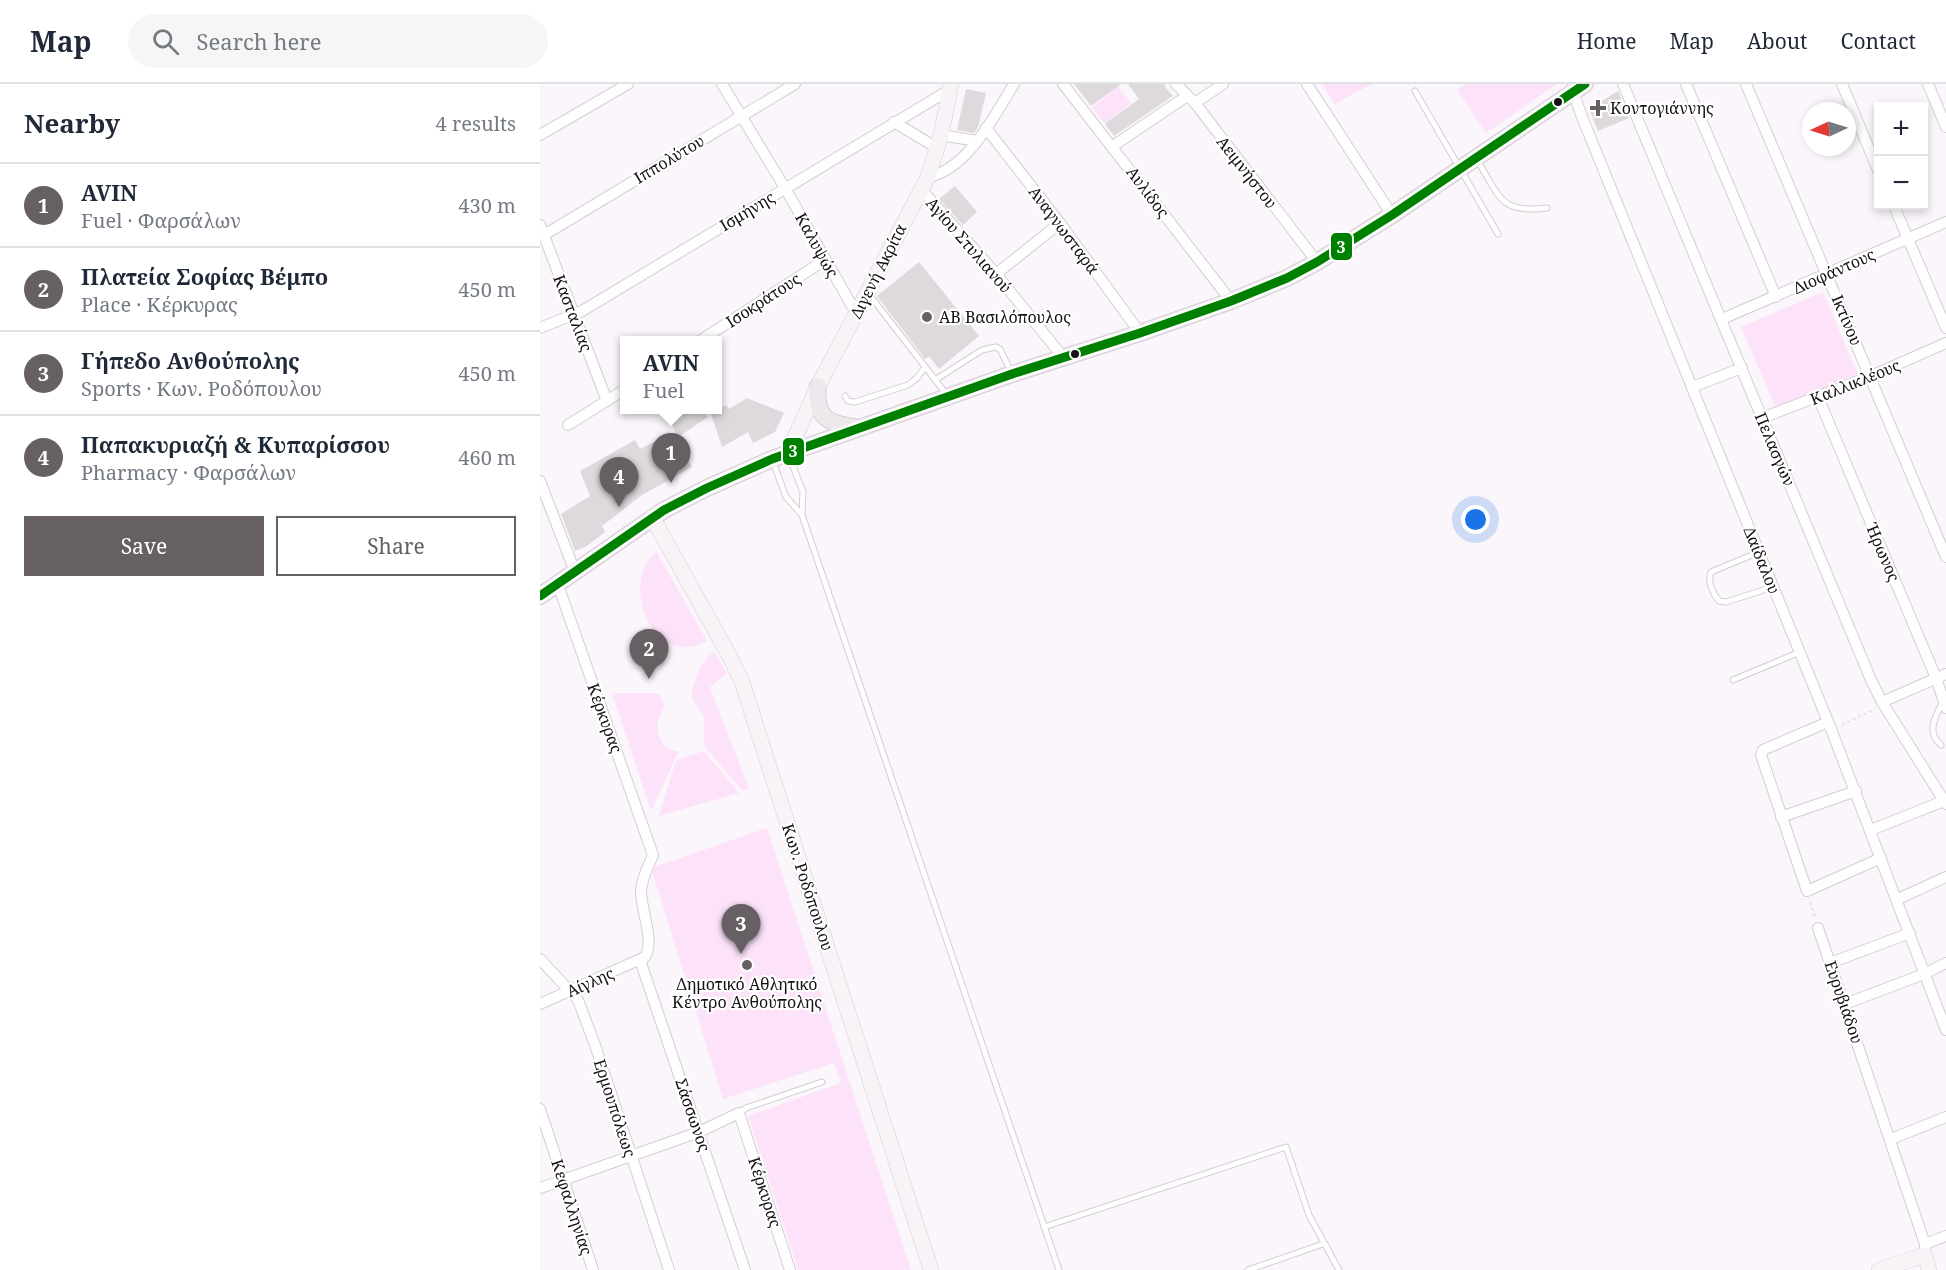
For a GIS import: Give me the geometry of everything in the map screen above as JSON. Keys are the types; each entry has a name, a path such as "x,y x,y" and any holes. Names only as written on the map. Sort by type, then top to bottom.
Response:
{"main road":[{"path":"540,596 652,517 707,488 772,459 1012,374 1140,333 1231,301 1287,278 1392,215 1460,170 1576,87"},
{"path":"818,386 818,408 825,418 834,423 860,428"}],"street":[{"path":"540,135 628,84"},
{"name":"Καλυψώς","path":"722,84 785,188 856,313"},
{"name":"Ιππολύτου","path":"542,230 795,84"},
{"path":"924,183 951,167 977,141 1014,84"},
{"name":"Αυλίδος","path":"1063,84 1231,301"},
{"name":"Αειμνήστου","path":"1176,84 1191,100 1317,262"},
{"path":"1113,146 1223,84"},
{"path":"1307,84 1392,215"},
{"name":"Πελασγών","path":"1623,84 1883,703 1945,802"},
{"path":"1686,84 1776,297"},
{"name":"Ικτίνου","path":"1746,84 1946,556"},
{"path":"1842,84 1874,160"},
{"path":"1928,84 1946,128"},
{"name":"Δαίδαλου","path":"1576,87 1692,387 1856,791 1946,1030"},
{"name":"Ισμήνης","path":"540,328 574,315 894,122 945,88"},
{"name":"Διγενή Ακρίτα","path":"788,453 818,386 924,183 939,141 945,88"},
{"path":"894,122 939,141 977,141"},
{"name":"Αναγνωσταρά","path":"986,128 1060,223 1140,333"},
{"name":"Αγίου Στυλιανού","path":"924,183 1063,357"},
{"path":"1896,210 1946,328"},
{"name":"Διοφάντους","path":"1722,318 1776,297 1946,222"},
{"path":"996,274 1060,223"},
{"name":"Κασταλίας","path":"542,230 607,401"},
{"name":"Ισοκράτους","path":"706,336 825,260"},
{"name":"Καλλικλέους","path":"1762,418 1946,344"},
{"path":"1692,387 1742,368"},
{"path":"568,425 620,393"},
{"name":"Ήρωνος","path":"1818,397 1941,676 1945,705"},
{"path":"540,481 575,572"},
{"name":"Κων. Ροδόπουλου","path":"652,517 742,682 932,1270"},
{"name":"Κέρκυρας","path":"558,585 653,851 642,888 649,947 647,954 640,960"},
{"path":"1883,703 1941,676"},
{"path":"1830,725 1763,750 1761,759 1807,891 1881,858"},
{"path":"1781,817 1856,791"},
{"path":"1871,830 1945,802"},
{"path":"1898,899 1946,877"},
{"name":"Ευρυβιάδου","path":"1818,928 1891,1139 1926,1256"},
{"path":"1830,963 1910,933"},
{"name":"Ερμουπόλεως","path":"540,959 578,1000 669,1270"},
{"name":"Αίγλης","path":"540,1004 640,960"},
{"name":"Σάσσωνος","path":"640,960 745,1270"},
{"path":"1845,1004 1924,974 1946,963"},
{"name":"Κεφαλληνίας","path":"540,1109 593,1270"},
{"path":"540,1188 699,1132 739,1113"},
{"name":"Κέρκυρας","path":"739,1113 790,1270"},
{"path":"1891,1139 1946,1117"},
{"path":"1879,1270 1926,1256 1946,1236"}],"lane":[{"path":"1414,91 1498,234"},
{"path":"1476,158 1506,204 1516,209 1547,208"},
{"path":"867,292 948,396"},
{"path":"935,380 982,350 996,347 1003,352 1012,374"},
{"path":"845,396 848,400 855,402 908,385 925,367"},
{"path":"788,453 803,492 802,515 1059,1270"},
{"path":"772,459 786,497 802,515"},
{"path":"1759,552 1711,572 1709,579 1716,599 1719,602 1726,602 1773,587"},
{"path":"1733,680 1800,652"},
{"path":"1941,745 1933,737 1932,730 1933,722 1945,705"},
{"path":"739,1113 746,1108 822,1082"},
{"path":"1044,1227 1286,1147 1309,1215 1339,1270"},
{"path":"1248,1270 1323,1244"}],"path":[{"path":"1830,725 1883,703"},
{"path":"1807,891 1818,928"}],"shaded area":[{"path":"1322,84 1372,84 1335,104"},
{"path":"1466,84 1557,84 1486,133 1457,90"},
{"path":"1118,86 1131,103 1105,124 1092,108"},
{"path":"1823,292 1858,375 1776,409 1741,327"},
{"path":"656,551 707,641 688,647 671,644 658,635 647,620 641,602 640,584 645,566"},
{"path":"714,651 727,673 710,687 749,789 742,791 706,748 704,716 691,697 698,672"},
{"path":"612,693 655,693 661,696 663,702 664,706 657,726 659,736 669,748 679,751 651,811"},
{"path":"704,751 739,793 659,816 676,760"},
{"name":"Δημοτικό Αθλητικό Κέντρο Ανθούπολης","path":"767,828 911,1270 798,1270 748,1116 841,1083 834,1063 723,1099 651,868"}],"building":[{"path":"1074,84 1121,84 1091,106"},
{"path":"1128,84 1165,84 1173,96 1114,136 1105,124 1139,99"},
{"path":"966,89 986,93 978,127 974,133 957,130"},
{"path":"1618,91 1629,118 1598,131 1589,109"},
{"path":"955,186 977,212 963,225 939,199"},
{"name":"ΑΒ Βασιλόπουλος","path":"919,262 979,336 939,369 929,356 925,359 877,296"},
{"path":"747,398 784,413 775,432 753,443 748,432 722,447 711,414 722,414 722,407 726,405 729,409"},
{"path":"670,414 706,414 708,417 678,437 667,416"},
{"path":"672,433 692,467 642,495 602,526 605,532 587,546 575,551 561,514 590,496 580,471 635,440 640,449"}],"transit line":[{"name":"3","path":"540,596 664,510 772,459 1012,374 1140,333 1231,301 1287,278 1392,215 1585,84"}],"place":[{"name":"Κοντογιάννης","path":"1598,108"},
{"name":"ΑΒ Βασιλόπουλος","path":"927,317"},
{"name":"AVIN","path":"671,483"},
{"name":"Παπακυριαζή & Κυπαρίσσου","path":"619,507"},
{"name":"Πλατεία Σοφίας Βέμπο","path":"649,679"},
{"name":"Γήπεδο Ανθούπολης","path":"741,954"},
{"name":"Δημοτικό Αθλητικό Κέντρο Ανθούπολης","path":"747,965"}]}
